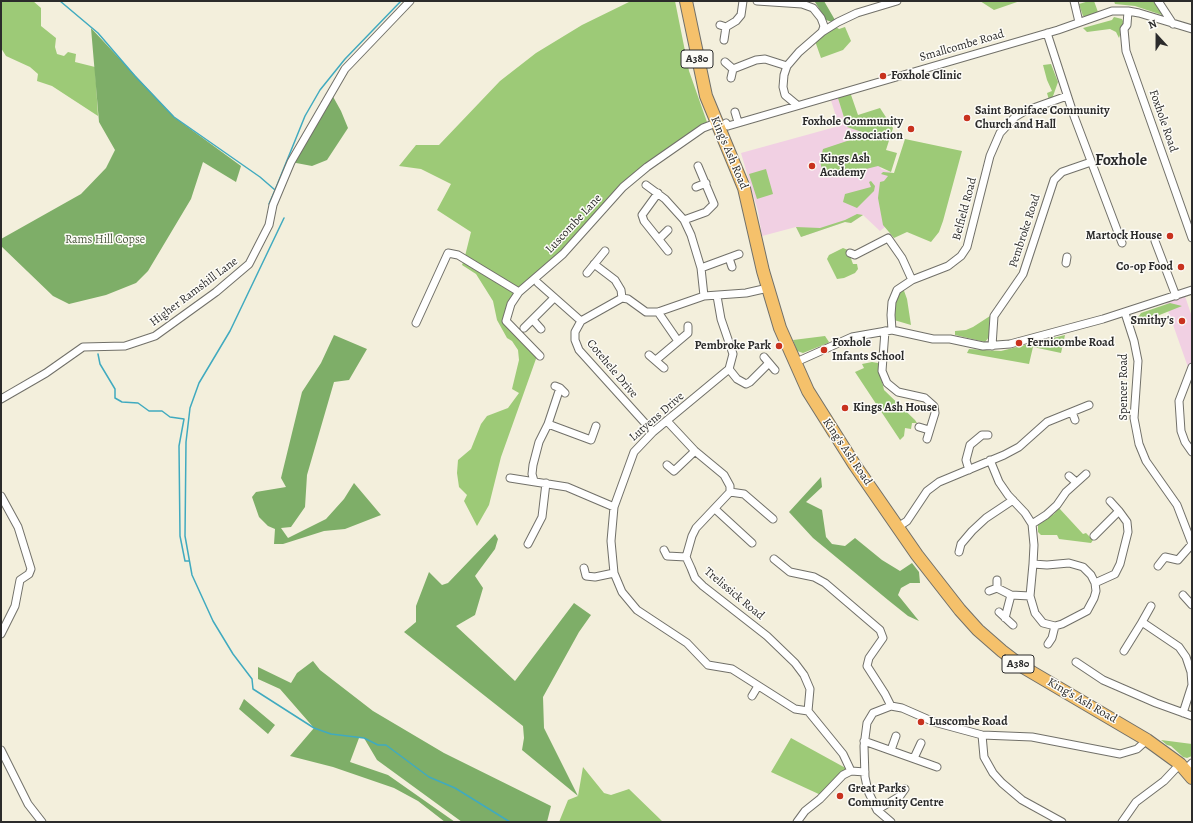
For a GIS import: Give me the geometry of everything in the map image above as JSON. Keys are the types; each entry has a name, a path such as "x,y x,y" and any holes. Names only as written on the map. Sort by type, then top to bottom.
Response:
{"highway":[{"name":"King's Ash Road","path":"689,2 702,81 721,123 744,188 768,288 780,328 794,363 816,406 898,528 960,610 1002,651 1024,667 1147,740 1187,769"}],"street":[{"name":"Higher Ramshill Lane","path":"1,399 46,373 84,347 125,346 155,336 216,292 249,264 269,225 273,205 291,162 345,69 410,1"},
{"path":"724,40 723,26 732,25 741,15 743,1"},
{"path":"758,1 802,4 812,8 821,18 824,26 822,32"},
{"path":"797,105 785,95 783,87 787,66 798,52 822,32 847,17 897,1"},
{"path":"1074,1 1080,22"},
{"path":"1158,1 1173,24"},
{"name":"Smallcombe Road","path":"721,123 728,126 1046,33 1112,11 1128,11 1192,29"},
{"name":"Foxhole Road","path":"1128,11 1127,25 1124,29 1126,51 1192,238"},
{"path":"1046,33 1067,96 1122,243"},
{"path":"733,69 756,60 765,59 787,66"},
{"path":"725,62 733,69"},
{"path":"731,78 733,69"},
{"name":"Belfield Road","path":"929,430 935,413 934,406 920,396 898,392 887,383 884,378 882,365 894,296 902,286 912,280 948,266 960,256 967,247 995,142 1006,125 1025,112 1067,96"},
{"path":"735,112 738,122"},
{"name":"Luscombe Lane","path":"519,292 563,254 622,187 652,163 704,128 721,123"},
{"name":"Pembroke Road","path":"992,346 994,316 1023,274 1054,180 1062,172 1091,162"},
{"path":"684,220 706,212 714,204 698,166"},
{"path":"696,187 706,183"},
{"path":"646,185 658,194 684,220 691,235 701,268 704,296"},
{"path":"658,194 642,215 644,221 668,251"},
{"path":"659,239 668,230"},
{"path":"853,256 888,238 902,258 912,280"},
{"path":"1155,241 1176,296"},
{"path":"587,273 605,251"},
{"path":"416,323 448,253 458,255 519,292 510,304 506,321 540,356"},
{"path":"701,268 739,254"},
{"path":"729,258 732,267"},
{"path":"594,264 615,280 621,290 622,298"},
{"path":"538,283 581,321 622,298 628,299 646,312 658,312 704,296 717,296 768,288"},
{"path":"794,363 852,337 889,331 933,339 950,339 992,346 1019,343 1125,313 1192,290"},
{"path":"717,296 721,319 733,354 729,369 737,379 746,384 770,363"},
{"path":"524,328 554,298"},
{"path":"658,312 678,340"},
{"name":"Spencer Road","path":"1125,313 1134,341 1138,361 1134,418 1139,444 1146,462 1177,505 1192,544 1178,560 1165,557 1158,566"},
{"path":"533,320 541,329"},
{"name":"Cotehele Drive","path":"581,321 575,332 574,340 580,350 653,432"},
{"path":"656,360 688,333 688,326"},
{"path":"649,355 664,368"},
{"path":"764,357 775,370"},
{"path":"1192,367 1179,401 1181,430 1185,442 1192,452"},
{"name":"Lutyens Drive","path":"729,369 653,432 634,452 614,507 611,541 614,573 622,592 647,618 688,643 708,664 732,669 795,709 808,711"},
{"path":"534,481 532,474 533,465 539,442 548,424 560,389"},
{"path":"898,528 906,520 927,490 939,482 1019,447 1048,422 1088,405"},
{"path":"1072,412 1075,420"},
{"path":"665,556 686,557 696,528 730,492 730,486 724,475 696,451 667,421"},
{"path":"548,424 591,440 596,426"},
{"path":"919,427 929,430 927,439"},
{"path":"969,470 966,460 966,453 970,445 985,435 976,428"},
{"path":"667,465 676,473 696,451"},
{"path":"990,460 1000,482 1013,500 1026,513 1032,524 1034,545 1030,596 1038,618 1048,626 1055,626 1070,621 1087,611 1094,598 1095,583 1092,575 1083,567 1069,563 1047,565 1033,564"},
{"path":"1032,524 1046,515 1057,505 1076,482 1086,474"},
{"path":"1069,476 1076,482"},
{"path":"510,478 567,486 614,507"},
{"path":"528,544 542,518 546,483"},
{"path":"730,492 744,494 773,519"},
{"path":"1,496 18,527 31,569 29,574 20,580 15,606 1,634"},
{"path":"959,552 958,543 986,518 1013,500"},
{"path":"1095,583 1115,574 1120,564 1128,532 1127,522 1119,510 1110,501"},
{"path":"715,509 752,543"},
{"path":"1094,536 1119,510"},
{"name":"Trelissick Road","path":"686,557 695,578 767,636 795,663 804,675 810,689 808,711"},
{"path":"774,559 790,572 814,577 825,583 883,634 882,642 869,658 867,666 891,706"},
{"path":"584,568 583,578 614,573"},
{"path":"997,580 997,588"},
{"path":"988,591 997,588 1011,595 1030,596"},
{"path":"1005,618 1011,595"},
{"path":"1183,596 1192,605"},
{"path":"1124,651 1151,606"},
{"path":"999,612 1013,625"},
{"path":"1142,622 1179,647 1186,657 1191,672 1192,685 1183,713"},
{"path":"1048,644 1052,638 1055,626"},
{"path":"1076,662 1101,684 1192,716"},
{"path":"752,696 758,686"},
{"path":"886,821 877,810 868,791 865,772 864,741 867,723 873,713 891,706 902,708 934,722 982,736 1032,737 1120,754 1137,749 1147,740"},
{"path":"808,711 843,754 851,771"},
{"path":"891,750 896,736"},
{"path":"982,736 984,757 993,773 1002,783 1022,800 1062,822"},
{"path":"864,741 891,750 899,755 914,758 937,767"},
{"path":"914,758 921,743"},
{"path":"1,750 28,804 42,822"},
{"path":"1122,822 1136,802 1164,781 1187,769"},
{"path":"797,822 805,811 820,799 843,775 851,771 865,772"},
{"path":"877,810 900,796 905,789"}],"shaded area":[{"name":"Kings Ash Academy","path":"837,95 847,127 869,134 881,169 891,172 888,181 885,227 880,231 863,215 851,223 845,222 801,237 796,227 762,236 758,211 741,153 839,126 830,97"},
{"path":"1184,293 1192,317 1192,367 1189,370 1166,305 1167,299"}],"green space":[{"path":"1,1 33,1 41,8 41,26 56,38 55,47 57,54 64,56 68,52 76,54 75,62 95,67 98,116 52,86 37,81 38,74 30,67 6,56 1,48"},
{"path":"631,1 675,1 689,71 707,122 621,185 561,252 518,288 465,256 471,232 437,210 451,184 421,169 399,166 416,145 439,145 500,81 536,53 582,25"},
{"path":"824,1 835,20 832,22 826,20 815,2"},
{"path":"980,1 1020,1 994,10"},
{"path":"1094,1 1098,12 1083,16 1079,4"},
{"path":"1114,1 1154,1 1165,16 1135,6 1115,4"},
{"path":"1114,17 1122,19 1124,23 1119,38 1116,32 1110,29 1087,32 1083,28 1112,20"},
{"path":"836,27 839,29 845,27 851,41 843,50 821,58 815,41"},
{"name":"Rams Hill Copse","path":"91,28 174,117 241,166 236,182 203,162 191,199 148,271 136,283 106,295 69,304 53,296 1,246 1,239 81,194 106,168 115,150 99,122"},
{"path":"1051,64 1058,82 1052,99 1049,100 1047,93 1052,91 1043,65"},
{"path":"850,92 858,115 880,108 893,128 886,150 897,153 891,172 878,166 834,177 833,172 830,173 830,176 823,174 820,161 823,149 868,134 847,127 837,95"},
{"path":"331,93 348,128 327,160 312,166 291,162"},
{"path":"905,139 962,151 943,221 939,232 931,242 907,232 894,238 883,225 878,198 880,182 884,181 888,176 881,174 883,172 894,173"},
{"path":"766,169 773,194 757,199 749,174"},
{"path":"871,181 875,186 874,191 857,208 843,202 845,194 871,187 869,182"},
{"path":"857,214 863,215 851,223 845,222 801,237 796,227 820,228 845,220"},
{"path":"843,248 848,250 846,253 850,256 853,264 857,264 858,269 855,273 844,278 837,279 827,259 829,255"},
{"path":"464,260 517,292 504,320 537,356 501,457 489,505 477,526 464,501 467,495 459,487 457,473 458,460 471,449 481,424 487,416 508,408 519,393 512,389 519,360 518,350 512,341 507,338 497,320 493,301 476,274 462,265"},
{"path":"903,288 907,299 911,325 894,320 896,301 899,292"},
{"path":"1170,303 1182,306 1132,326 1141,313"},
{"path":"990,316 989,337 985,342 955,335 955,331 966,330 973,327"},
{"path":"334,335 367,349 349,380 334,382 307,475 305,507 291,527 281,528 288,538 326,519 344,499 354,483 381,515 345,529 324,531 283,544 274,544 275,529 268,526 259,517 252,497 256,492 286,487 281,478 302,392 321,363"},
{"path":"1065,335 1061,353 1033,347 1029,364 967,353 969,349 1001,351"},
{"path":"825,336 829,342 828,343 803,353 797,351 793,340"},
{"path":"872,362 878,363 884,390 917,423 912,423 911,429 905,428 904,436 900,440 855,372 864,368 862,364"},
{"path":"821,477 822,487 806,502 822,510 826,537 832,544 845,546 855,538 882,560 900,571 912,563 919,572 920,583 910,583 901,588 898,595 919,621 908,616 813,538 789,512"},
{"path":"1059,508 1083,534 1086,533 1093,540 1091,543 1059,539 1057,535 1041,535 1038,532 1038,524 1054,514"},
{"path":"495,534 498,539 495,549 475,576 483,588 475,615 456,626 515,681 574,603 591,615 579,632 543,697 544,728 578,796 522,750 524,738 523,726 404,632 416,622 416,606 429,572 442,585 448,583"},
{"path":"313,661 320,670 373,711 444,753 551,806 547,822 462,822 377,760 364,738 359,738 350,762 388,775 455,822 445,822 418,801 394,788 333,767 290,756 314,728 280,689 258,679 258,667 291,683 297,673"},
{"path":"244,699 275,725 268,734 239,709"},
{"path":"791,738 851,771 823,796 771,772"},
{"path":"1161,740 1192,744 1192,756 1187,758 1183,757 1171,746 1167,745"},
{"path":"583,767 604,793 611,795 629,789 663,822 559,822 568,800 578,796"}],"waterway":[{"path":"60,1 98,33 135,76 174,117 260,177 275,190 269,204"},
{"path":"275,190 305,116 320,90 345,59 401,1"},
{"path":"284,218 230,331 199,383 190,408 186,442 185,536 192,575 213,621 233,654 252,679 253,689 314,728 331,734 364,738 378,745 386,745 429,777 455,788 510,822"},
{"path":"98,354 100,364 115,389 115,398 122,402 138,403 149,411 162,411 170,417 184,419 179,446 180,536 185,561 189,561"}],"place":[{"name":"Foxhole Clinic","path":"883,76"},
{"name":"Saint Boniface Community Church and Hall","path":"967,118"},
{"name":"Foxhole Community Association","path":"911,129"},
{"name":"Kings Ash Academy","path":"812,166"},
{"name":"Martock House","path":"1170,236"},
{"name":"Co-op Food","path":"1181,267"},
{"name":"Smithy's","path":"1182,321"},
{"name":"Fernicombe Road","path":"1019,343"},
{"name":"Pembroke Park","path":"779,346"},
{"name":"Foxhole Infants School","path":"824,350"},
{"name":"Kings Ash House","path":"845,408"},
{"name":"Luscombe Road","path":"921,722"},
{"name":"Great Parks Community Centre","path":"840,796"}],"district":[{"name":"Foxhole","path":"1121,161"}]}
